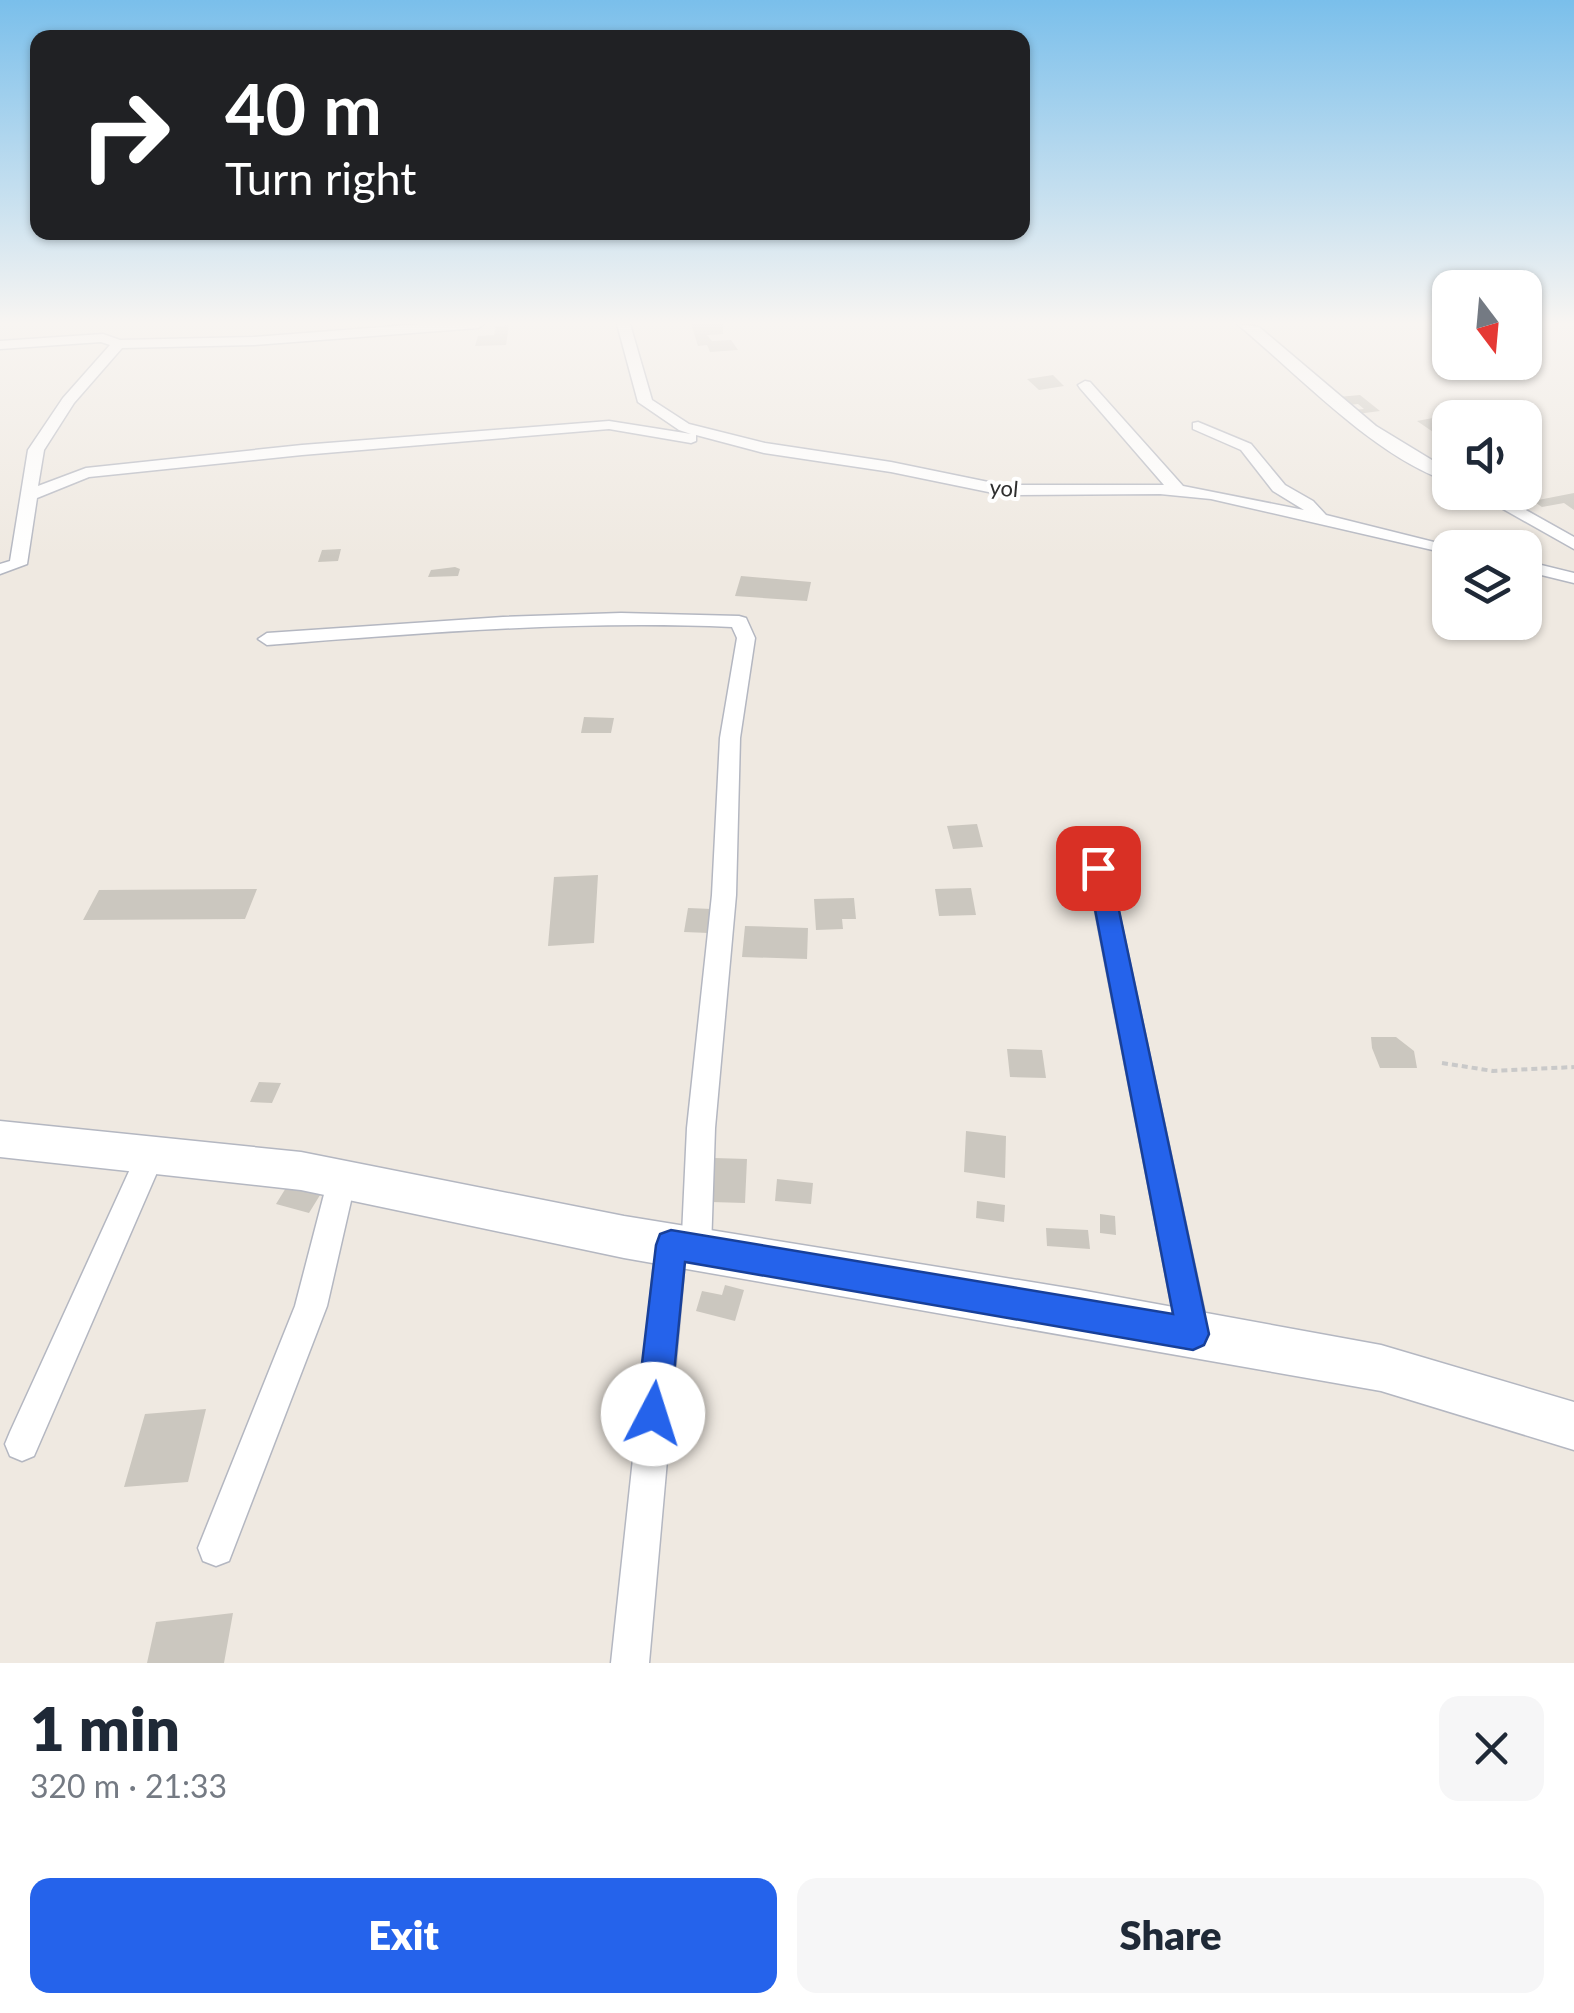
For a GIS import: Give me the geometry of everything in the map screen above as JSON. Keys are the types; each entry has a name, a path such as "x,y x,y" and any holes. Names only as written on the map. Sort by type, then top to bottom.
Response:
{"main road":[{"path":"0,1139 300,1171 684,1247 1381,1368 1574,1426"}],"street":[{"path":"0,569 18,564 36,450 44,432 70,402"},
{"name":"yol","path":"645,402 684,427 726,440 1004,490 1178,491 1242,500 1432,546"},
{"path":"1100,402 1178,491"},
{"path":"1333,402 1410,458 1432,468"},
{"path":"32,494 86,472 609,425 710,442 726,440"},
{"path":"1198,426 1246,447 1279,488 1307,504 1321,520"},
{"path":"1513,510 1574,544"},
{"path":"1542,570 1574,578"},
{"path":"266,639 558,619 671,618 739,622 746,638 730,738 724,895 701,1128 630,1663"},
{"path":"1092,838 1193,1334"},
{"path":"22,1444 152,1154"},
{"path":"216,1548 311,1306 342,1180"}],"path":[{"path":"1442,1064 1493,1071 1574,1067"}],"building":[{"path":"1344,402 1368,402 1380,411 1357,414 1353,410 1364,409 1358,404"},
{"path":"1432,418 1432,431 1417,421"},
{"path":"1574,493 1574,510 1564,503 1542,507 1542,499"},
{"path":"341,549 338,561 318,562 322,550"},
{"path":"460,569 458,576 428,577 431,570"},
{"path":"741,576 811,582 807,601 735,596"},
{"path":"584,717 614,718 611,733 581,733"},
{"path":"977,824 983,847 953,849 947,826"},
{"path":"598,875 594,943 548,946 554,877"},
{"path":"971,888 976,915 939,916 935,889"},
{"path":"257,889 245,919 83,920 99,890"},
{"path":"854,898 856,919 842,919 843,929 816,930 814,899"},
{"path":"688,908 712,909 709,933 684,932"},
{"path":"745,926 808,928 807,959 742,957"},
{"path":"1371,1037 1396,1037 1414,1051 1417,1068 1380,1068"},
{"path":"1007,1049 1042,1050 1046,1078 1010,1077"},
{"path":"259,1082 281,1083 272,1103 250,1102"},
{"path":"966,1131 1006,1136 1005,1178 964,1172"},
{"path":"714,1158 747,1159 745,1203 711,1202"},
{"path":"292,1178 325,1187 309,1213 276,1204"},
{"path":"777,1179 813,1183 811,1204 775,1201"},
{"path":"977,1201 1005,1205 1004,1222 976,1218"},
{"path":"1100,1214 1115,1216 1116,1235 1100,1233"},
{"path":"1046,1228 1088,1230 1090,1249 1047,1246"},
{"path":"725,1285 744,1290 735,1321 696,1311 702,1291 722,1295"},
{"path":"206,1409 188,1482 124,1487 145,1414"},
{"path":"233,1613 224,1663 147,1663 156,1622"}],"route":[{"path":"653,1414 671,1245 1193,1334 1098,868"}]}
